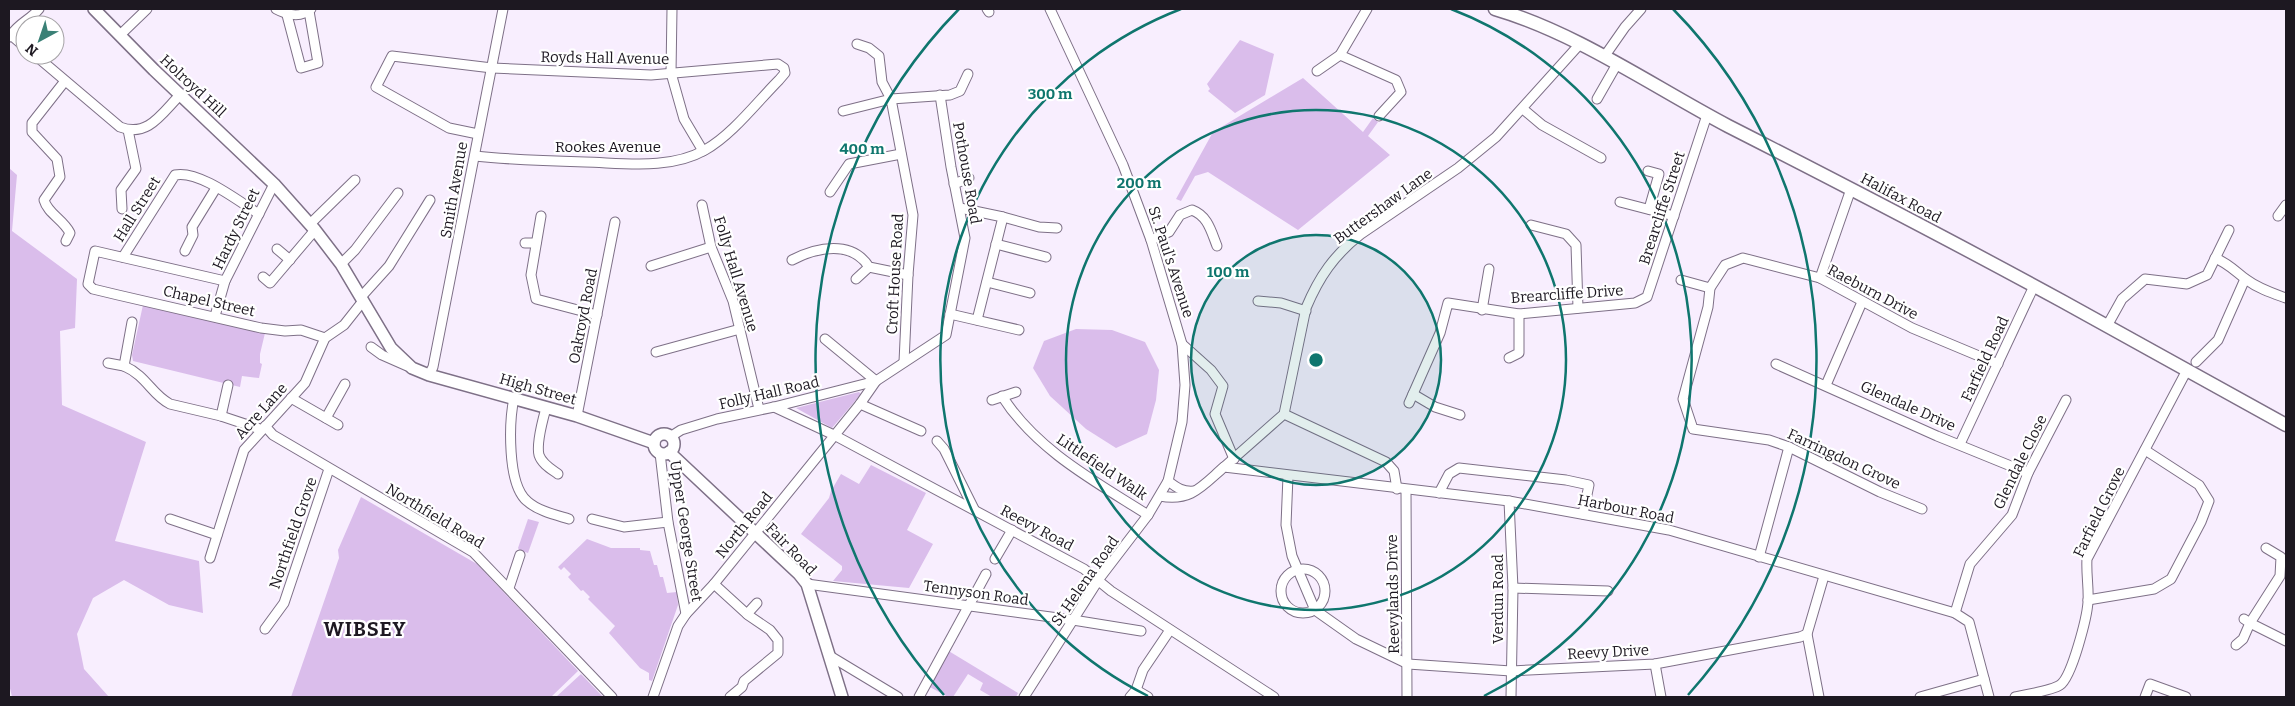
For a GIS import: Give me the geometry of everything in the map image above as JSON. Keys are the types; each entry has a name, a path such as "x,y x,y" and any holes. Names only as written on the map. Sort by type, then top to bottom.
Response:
{"highway":[{"name":"Halifax Road","path":"1495,9 1518,12 1604,57 1707,115 1851,189 2107,326 2191,366 2286,425"}],"main road":[{"name":"Holroyd Hill","path":"94,9 180,95 274,184"},
{"name":"High Street","path":"274,184 313,227 341,264 391,348 412,368 577,416 661,449"},
{"path":"660,435 670,437 673,444 661,449 660,435"},
{"name":"Fair Road","path":"661,449 800,574 807,584 842,697"}],"street":[{"path":"10,36 18,26 34,16 39,9"},
{"path":"120,36 147,9"},
{"path":"276,9 287,15 310,10 318,62 301,68 287,15"},
{"name":"Smith Avenue","path":"429,374 433,368 503,9"},
{"path":"672,9 671,73 684,119 703,151"},
{"name":"St. Paul's Avenue","path":"1050,9 1123,164 1151,240 1182,344 1186,385 1182,422 1168,481"},
{"path":"1318,72 1340,55 1367,9"},
{"path":"1604,57 1624,27 1641,9"},
{"name":"Croft House Road","path":"857,44 868,48 879,56 882,82 891,99 913,214 904,362"},
{"name":"Buttershaw Lane","path":"1284,414 1306,311 1323,272 1345,246 1458,168 1496,137 1579,45"},
{"path":"1340,55 1396,80 1401,92 1379,116"},
{"name":"Royds Hall Avenue","path":"478,134 449,128 376,87 392,56 492,68 651,75 778,64"},
{"name":"Rookes Avenue","path":"475,156 507,160 654,163 703,151 717,142 785,73 782,65 778,64"},
{"path":"1597,99 1616,64"},
{"path":"46,65 120,127 128,130 137,131 149,126 180,95"},
{"path":"844,111 891,99 950,95 960,91 968,74"},
{"path":"65,81 32,124 32,132 57,158 60,177 44,200 46,209 67,226 70,233 66,241"},
{"name":"Pothouse Road","path":"940,96 965,238 950,314"},
{"path":"1523,109 1542,125 1601,158"},
{"name":"Brearcliffe Street","path":"1635,303 1647,297 1707,115"},
{"path":"122,209 121,190 136,169 128,130"},
{"path":"830,192 850,164 901,154"},
{"path":"1648,171 1659,174 1649,209"},
{"name":"Hall Street","path":"123,257 175,175 185,173 216,188"},
{"path":"954,184 969,178"},
{"path":"266,280 290,260 313,227 356,180"},
{"name":"Hardy Street","path":"215,316 225,281 274,184"},
{"path":"185,251 193,235 192,227 216,188 259,214"},
{"path":"1820,278 1851,189"},
{"path":"341,264 355,250 398,193"},
{"path":"325,338 344,325 389,266 430,200"},
{"path":"1620,202 1674,216"},
{"name":"Folly Hall Avenue","path":"702,205 711,247 733,301 759,409"},
{"path":"2278,216 2286,205"},
{"path":"960,208 1003,217 1039,228 1057,228"},
{"path":"1151,240 1169,232 1180,215 1192,210 1202,213 1207,220 1217,246"},
{"path":"541,216 532,275 536,299 597,315"},
{"path":"977,320 1003,217"},
{"name":"Oakroyd Road","path":"577,416 615,222"},
{"path":"1531,225 1566,234 1576,245 1578,308"},
{"path":"2107,326 2122,299 2145,279 2187,284 2206,275 2229,230"},
{"path":"525,243 536,243"},
{"path":"996,244 1046,257"},
{"path":"651,266 711,247"},
{"path":"792,260 806,253 842,248 854,252 864,259 869,267 908,275"},
{"path":"277,249 290,260"},
{"name":"Chapel Street","path":"123,257 95,251 88,284 93,288 118,295 261,328 285,331 301,330 325,338"},
{"path":"123,257 225,281"},
{"name":"Raeburn Drive","path":"1693,429 1683,399 1708,307 1710,288 1725,265 1743,258 1820,278 1912,328 1998,364"},
{"path":"2215,258 2226,262 2245,279 2264,290 2286,298"},
{"path":"856,279 869,267"},
{"path":"1482,310 1489,269"},
{"name":"Farfield Grove","path":"2015,697 2060,685 2068,675 2085,620 2088,600 2087,560 2191,366 2218,340 2245,279"},
{"path":"1681,280 1710,288"},
{"path":"987,282 1030,293"},
{"name":"Farfield Road","path":"1960,444 2034,286"},
{"path":"1258,301 1281,303 1306,311"},
{"path":"1826,385 1862,302"},
{"name":"Brearcliffe Drive","path":"1460,416 1411,398 1440,334 1448,304 1519,314 1635,303"},
{"path":"950,314 1019,330"},
{"name":"Folly Hall Road","path":"670,437 689,427 876,381 946,335 950,314"},
{"path":"1509,358 1519,353 1519,314"},
{"path":"124,366 132,322"},
{"path":"656,352 740,329"},
{"name":"Acre Lane","path":"210,558 244,450 305,383 325,338"},
{"path":"825,339 876,381"},
{"path":"1182,344 1211,370 1223,386 1215,414 1234,459"},
{"name":"High Street","path":"371,347 382,356 412,368"},
{"path":"108,363 124,366 143,377 162,400 170,404 263,428"},
{"name":"Glendale Drive","path":"1776,364 1938,436 2028,473"},
{"name":"North Road","path":"654,697 678,626 686,614 714,584 860,404 876,381"},
{"path":"326,418 345,384"},
{"path":"221,416 228,386"},
{"path":"992,400 1016,392"},
{"name":"Littlefield Walk","path":"1002,396 1012,412 1035,437 1086,476 1148,515"},
{"path":"290,398 338,426"},
{"path":"514,398 509,422 518,491 527,502 569,519"},
{"name":"Glendale Close","path":"1954,613 1970,564 2012,515 2028,473 2066,400"},
{"path":"860,404 921,431"},
{"name":"Reevy Road","path":"774,407 834,435 974,509 1100,580 1112,591 1274,697"},
{"path":"546,408 541,425 539,454 546,466 558,474"},
{"path":"1160,496 1180,498 1197,490 1284,414"},
{"name":"Reevylands Drive","path":"1284,414 1386,462 1394,471 1401,489 1408,697"},
{"name":"Northfield Road","path":"263,428 329,469 473,552 612,697"},
{"name":"Farringdon Grove","path":"1693,429 1769,440 1789,447 1880,492 1922,509"},
{"path":"937,441 944,448 974,509"},
{"path":"1759,557 1789,447"},
{"name":"Upper George Street","path":"661,449 668,522 686,614"},
{"path":"2088,600 2154,589 2171,578 2201,522 2209,502 2199,485 2145,450"},
{"name":"Harbour Road","path":"1224,467 1509,501 1669,530 1954,613 1969,622 1990,697"},
{"path":"1439,493 1450,474 1459,468 1566,480 1589,485 1583,514"},
{"name":"Northfield Grove","path":"264,629 284,603 329,469"},
{"path":"1288,476 1286,525 1292,556 1315,610 1356,639 1408,664"},
{"path":"1168,481 1186,492 1197,490"},
{"name":"St Helena Road","path":"1024,697 1100,580 1148,515 1168,481"},
{"name":"Verdun Road","path":"1509,501 1513,588 1510,697"},
{"path":"170,519 217,536"},
{"path":"592,519 609,525 624,527 668,522"},
{"path":"995,559 1012,530"},
{"path":"2236,645 2242,639 2247,621 2280,576 2284,557 2266,548"},
{"path":"509,588 520,555"},
{"path":"1298,569 1312,570 1322,579 1326,593 1324,599 1315,610 1300,613 1287,606 1283,600 1282,584 1285,578 1298,569"},
{"path":"919,697 986,574"},
{"path":"1819,697 1806,634 1824,576"},
{"path":"714,584 747,614 770,630 778,640 778,653 744,681 730,697"},
{"name":"Tennyson Road","path":"807,584 1141,631"},
{"path":"1513,588 1608,591"},
{"path":"747,614 757,603"},
{"path":"2247,621 2286,641"},
{"path":"1148,697 1133,694 1143,670 1170,630"},
{"name":"Reevy Drive","path":"1408,664 1511,671 1655,664 1800,637 1806,634"},
{"path":"830,656 898,697"},
{"path":"1655,664 1661,697"},
{"path":"1920,697 1984,679"},
{"path":"2145,697 2150,684 2186,697"}],"shaded area":[{"path":"1240,40 1274,54 1265,95 1235,113 1208,91 1210,89 1207,84"},
{"path":"1303,78 1363,132 1373,118 1378,122 1368,136 1390,155 1298,230 1208,172 1195,176 1181,201 1176,199 1213,132"},
{"path":"9,168 17,175 12,231 77,279 75,328 60,331 62,405 146,442 115,541 199,561 203,613 169,605 124,580 93,598 77,634 84,669 109,697 12,697 9,684"},
{"path":"143,305 265,333 260,354 260,363 262,364 259,378 242,376 240,387 133,361 132,355"},
{"path":"1076,329 1112,330 1145,342 1159,370 1156,400 1147,434 1116,448 1086,429 1050,396 1033,368 1044,341"},
{"path":"859,392 861,394 832,428 796,408"},
{"path":"871,465 926,493 907,530 933,544 909,588 833,581 842,570 842,566 801,534 829,498 841,474 859,484"},
{"path":"361,497 477,564 578,671 551,697 291,697 339,558 338,550"},
{"path":"528,519 539,522 528,553 518,548"},
{"path":"587,539 611,548 640,548 640,550 650,551 654,565 657,565 660,577 663,577 667,593 677,592 678,605 652,681 649,680 649,673 640,668 609,633 615,626 588,599 590,597 583,590 581,591 568,577 571,574 564,567 561,570 558,567"},
{"path":"947,650 1018,693 1016,697 992,697 980,690 983,683 968,674 953,697 948,697 928,686"},
{"path":"581,674 603,697 556,697"}],"district":[{"name":"WIBSEY","path":"365,629"}]}
